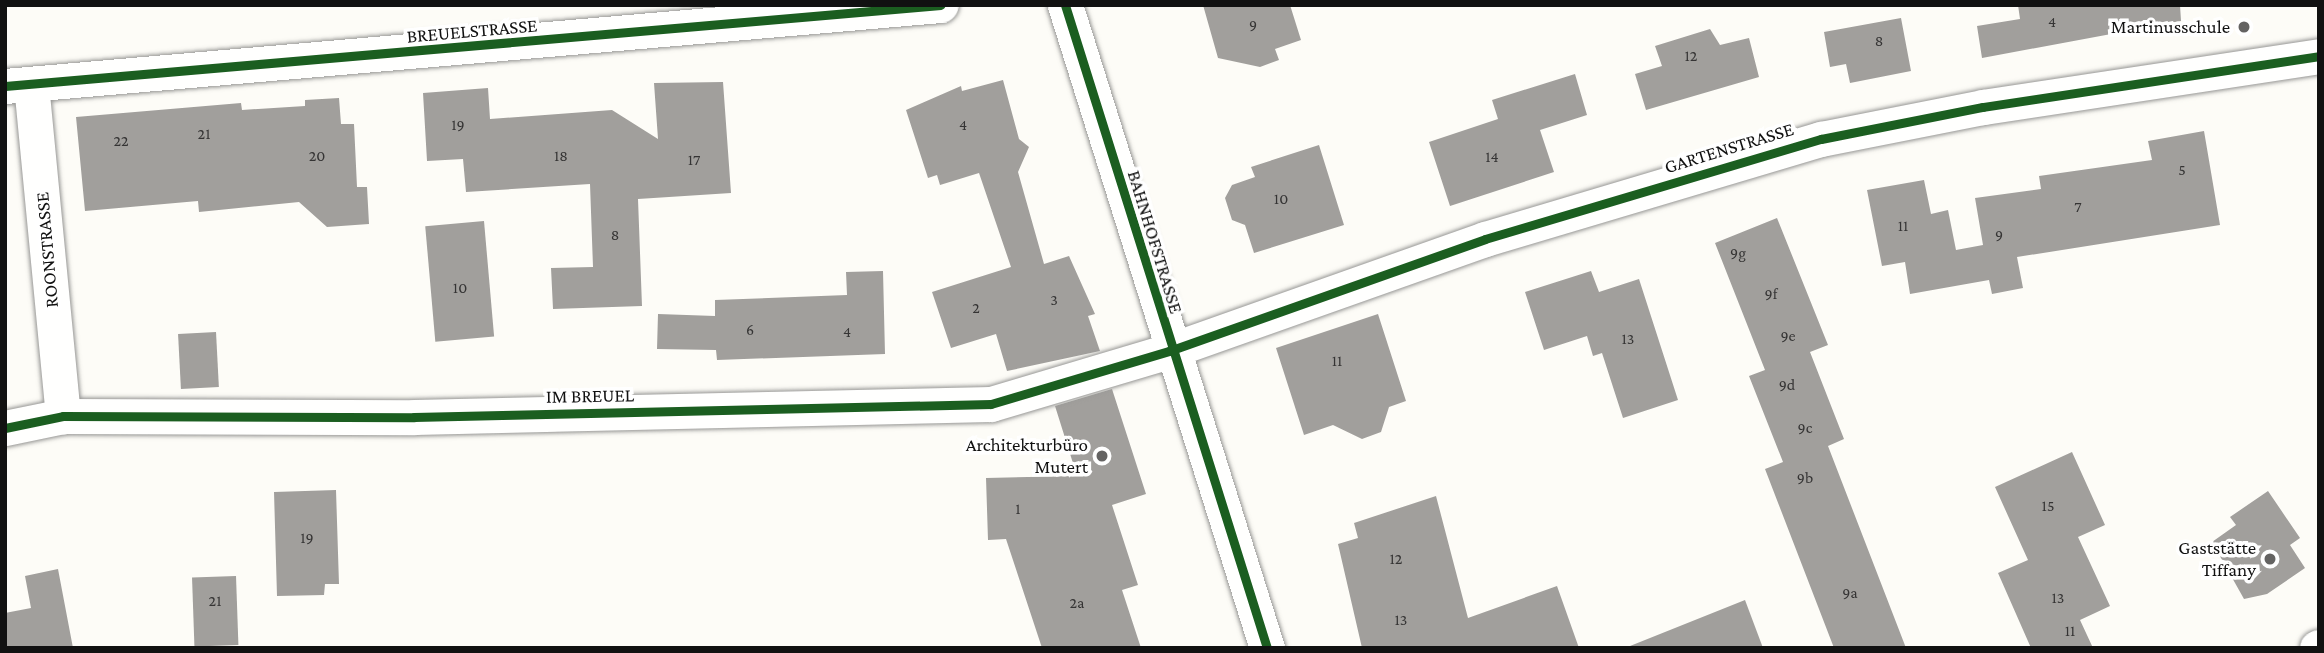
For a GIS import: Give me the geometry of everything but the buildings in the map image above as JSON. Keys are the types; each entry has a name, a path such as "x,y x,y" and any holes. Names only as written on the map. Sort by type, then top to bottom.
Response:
{"street":[{"name":"BREUELSTRASSE","path":"18,85 941,5"},
{"name":"BAHNHOFSTRASSE","path":"1065,5 1169,351 1267,648"},
{"name":"GARTENSTRASSE","path":"1169,351 1485,239 1821,139 1983,107 2319,56"},
{"name":"ROONSTRASSE","path":"18,85 63,416"},
{"name":"IM BREUEL","path":"5,428 63,416 414,417 991,404 1169,351"}],"cycle path":[{"path":"5,86 941,5"},
{"path":"1065,5 1267,648"},
{"path":"5,428 63,416 414,417 991,404 1169,351 1485,239 1821,139 1983,107 2319,56"}],"place":[{"name":"Martinusschule","path":"2244,27"},
{"name":"Architekturbüro Mutert","path":"1102,456"},
{"name":"Gaststätte Tiffany","path":"2270,559"}]}
